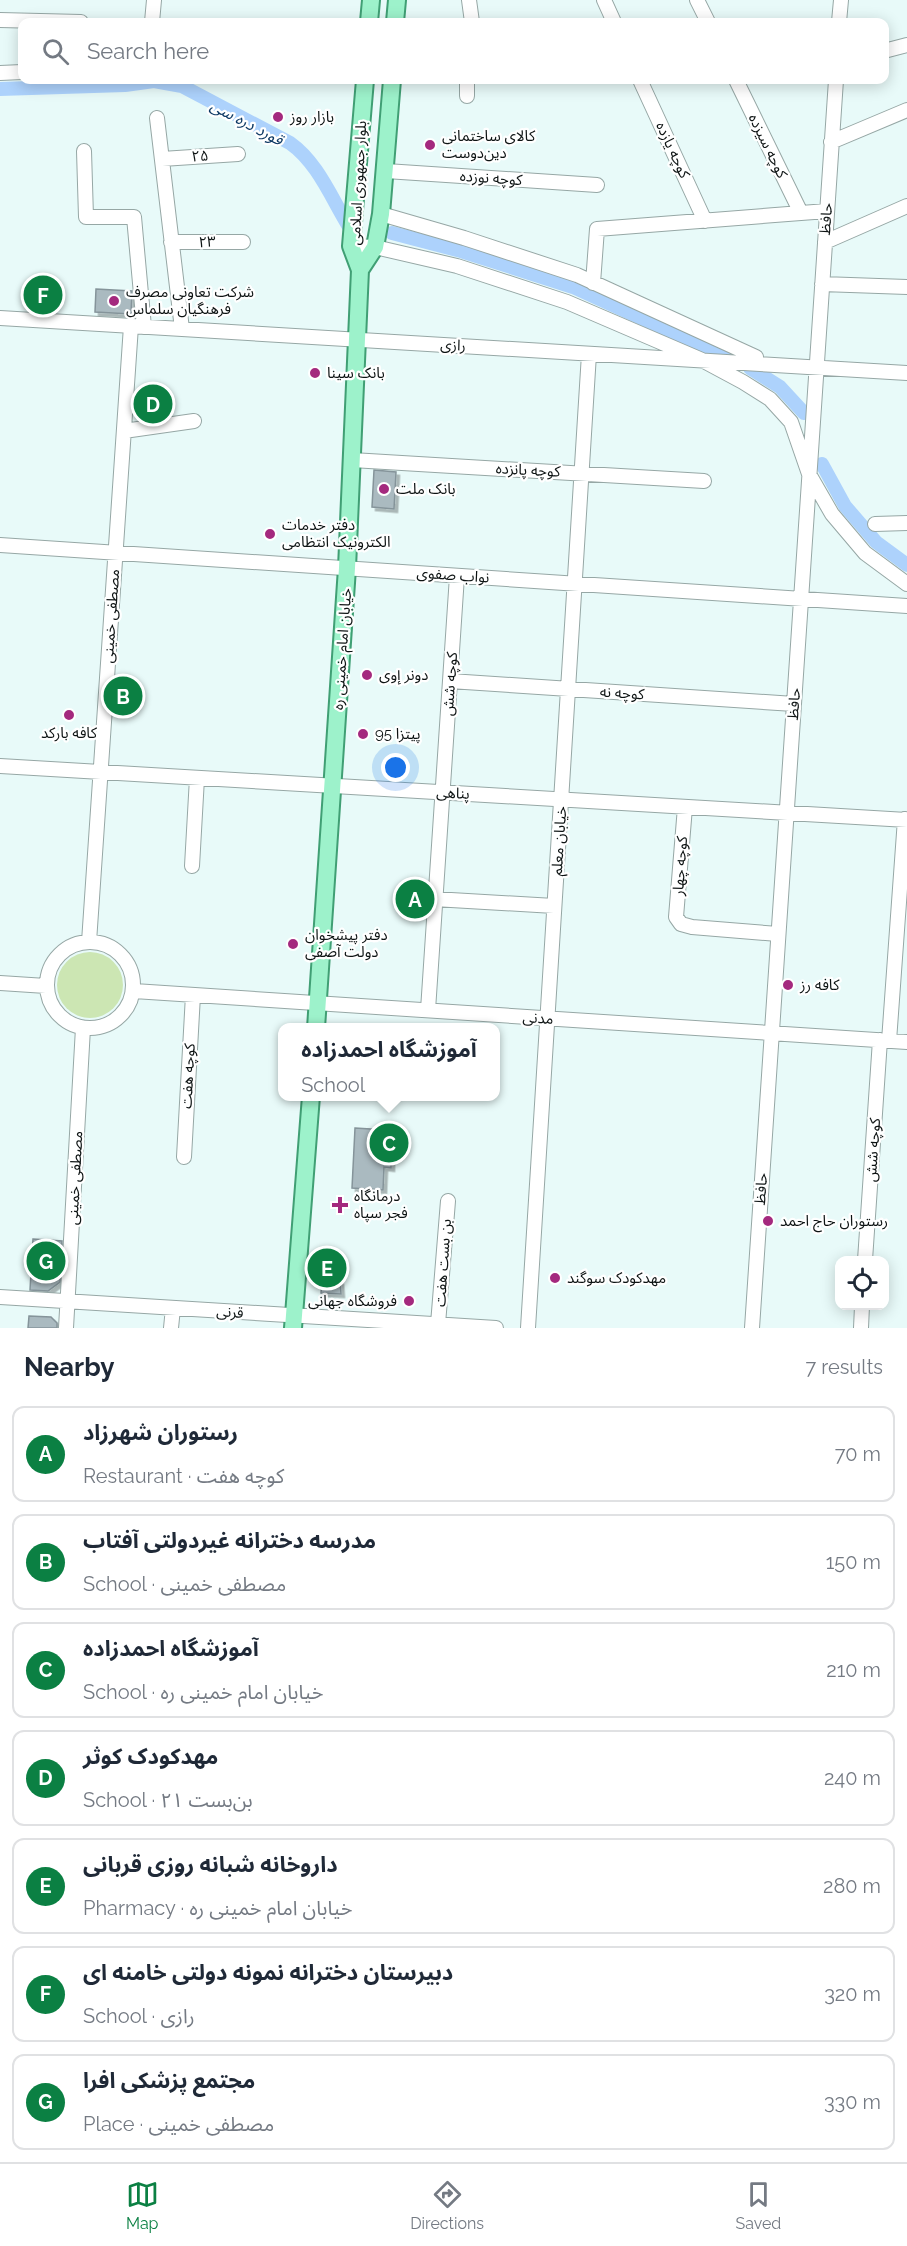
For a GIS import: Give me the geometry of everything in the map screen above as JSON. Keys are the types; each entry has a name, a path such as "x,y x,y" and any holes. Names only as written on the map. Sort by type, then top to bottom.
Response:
{"main road":[{"path":"369,18 371,0"},
{"path":"395,18 397,0"},
{"name":"بلوار جمهوری اسلامی","path":"360,270 351,246 365,84"},
{"name":"بلوار جمهوری اسلامی","path":"360,270 375,247 381,214 392,84"},
{"name":"خیابان امام خمینی ره","path":"316,1023 347,568 360,270"},
{"path":"294,1322 311,1101"}],"street":[{"path":"152,18 154,0"},
{"path":"470,0 472,18"},
{"path":"604,0 612,18"},
{"path":"698,0 706,18"},
{"path":"839,18 841,0"},
{"path":"0,20 18,20"},
{"path":"889,50 907,45"},
{"path":"0,73 18,72"},
{"path":"467,84 467,96"},
{"name":"کوچه یازده","path":"642,84 705,221"},
{"name":"کوچه سیزده","path":"738,84 801,213"},
{"name":"حافظ","path":"752,1328 836,84"},
{"path":"831,142 907,110"},
{"path":"157,118 182,329"},
{"name":"مصطفی خمینی","path":"84,151 86,217 134,217 137,326 124,430 89,942"},
{"name":"۲۵","path":"162,159 238,154"},
{"name":"کوچه نوزده","path":"386,171 597,185"},
{"path":"825,242 907,206"},
{"path":"593,283 597,229 827,212"},
{"path":"381,214 577,275 756,357"},
{"name":"۲۳","path":"171,242 243,242"},
{"path":"351,246 375,247 457,266 567,302 702,360 743,382 770,399 791,422 809,474 832,514 865,553 907,584"},
{"path":"822,284 907,287"},
{"name":"رازی","path":"0,318 907,373"},
{"name":"خیابان معلم","path":"528,1328 589,354"},
{"path":"124,430 194,421"},
{"name":"کوچه پانزده","path":"352,460 704,481"},
{"path":"875,524 907,523"},
{"name":"نواب صفوی","path":"0,544 907,606"},
{"name":"کوچه شش","path":"443,793 457,576"},
{"name":"کوچه نه","path":"450,681 794,704"},
{"name":"پناهی","path":"0,766 906,819"},
{"path":"192,866 197,778"},
{"path":"428,1010 443,793"},
{"name":"کوچه چهار","path":"685,807 676,917 681,924 692,927 778,934"},
{"name":"کوچه شش","path":"865,1256 906,819"},
{"path":"434,899 554,906"},
{"path":"89,942 107,944 118,952 127,962 133,975 134,991 125,1011 116,1020 93,1029 69,1023 60,1016 52,1007 46,986 48,973 60,953 69,946 89,942"},
{"path":"0,983 46,986"},
{"name":"مدنی","path":"134,991 907,1042"},
{"name":"کوچه هفت","path":"184,1157 194,995"},
{"name":"مصطفی خمینی","path":"66,1328 83,1028"},
{"name":"بن بست هفت","path":"438,1324 448,1202"},
{"name":"قرنی","path":"0,1297 173,1308 294,1322 438,1324 496,1328"},
{"path":"171,1328 173,1308"},
{"path":"861,1328 862,1310"}],"green space":[{"path":"83,952 97,952 109,957 118,966 123,985 121,998 114,1009 97,1018 83,1018 71,1013 62,1004 57,992 57,978 62,966 71,957"}],"building":[{"name":"شرکت تعاونی مصرف فرهنگیان سلماس","path":"96,289 132,291 131,314 95,312"},
{"name":"بانک ملت","path":"374,470 396,472 394,509 372,507"},
{"path":"355,1128 386,1130 385,1153 391,1153 391,1168 384,1167 383,1190 352,1188"},
{"path":"33,1239 62,1241 60,1282 48,1291 30,1290"},
{"path":"322,1279 340,1281 341,1294 321,1293"},
{"path":"29,1316 51,1317 57,1323 57,1328 28,1328"}],"waterway":[{"name":"قورد دره سی","path":"0,89 132,84"},
{"name":"قورد دره سی","path":"171,84 182,86 290,143 316,170 348,225"},
{"name":"قورد دره سی","path":"392,233 461,251 573,287 724,356"},
{"name":"قورد دره سی","path":"750,368 780,387 804,413"},
{"path":"822,464 845,506 876,542 907,565"}],"place":[{"name":"بازار روز","path":"278,117"},
{"name":"کالای ساختمانی دین‌دوست","path":"430,145"},
{"name":"دبیرستان دخترانه نمونه دولتی خامنه ای","path":"43,295"},
{"name":"شرکت تعاونی مصرف فرهنگیان سلماس","path":"114,301"},
{"name":"بانک سینا","path":"315,373"},
{"name":"مهدکودک کوثر","path":"153,404"},
{"name":"بانک ملت","path":"384,489"},
{"name":"دفتر خدمات الکترونیک انتظامی","path":"270,534"},
{"name":"دونر إوی","path":"367,675"},
{"name":"مدرسه دخترانه غیردولتی آفتاب","path":"123,696"},
{"name":"کافه بارکد","path":"69,715"},
{"name":"پیتزا 95","path":"363,734"},
{"name":"رستوران شهرزاد","path":"415,899"},
{"name":"دفتر پیشخوان دولت آصفی","path":"293,944"},
{"name":"کافه رز","path":"788,985"},
{"name":"آموزشگاه احمدزاده","path":"389,1143"},
{"name":"درمانگاه فجر سپاه","path":"340,1205"},
{"name":"رستوران حاج احمد","path":"768,1221"},
{"name":"مجتمع پزشکی افرا","path":"46,1261"},
{"name":"داروخانه شبانه روزی قربانی","path":"327,1268"},
{"name":"مهدکودک سوگند","path":"555,1278"},
{"name":"فروشگاه جهانی","path":"409,1301"}]}
